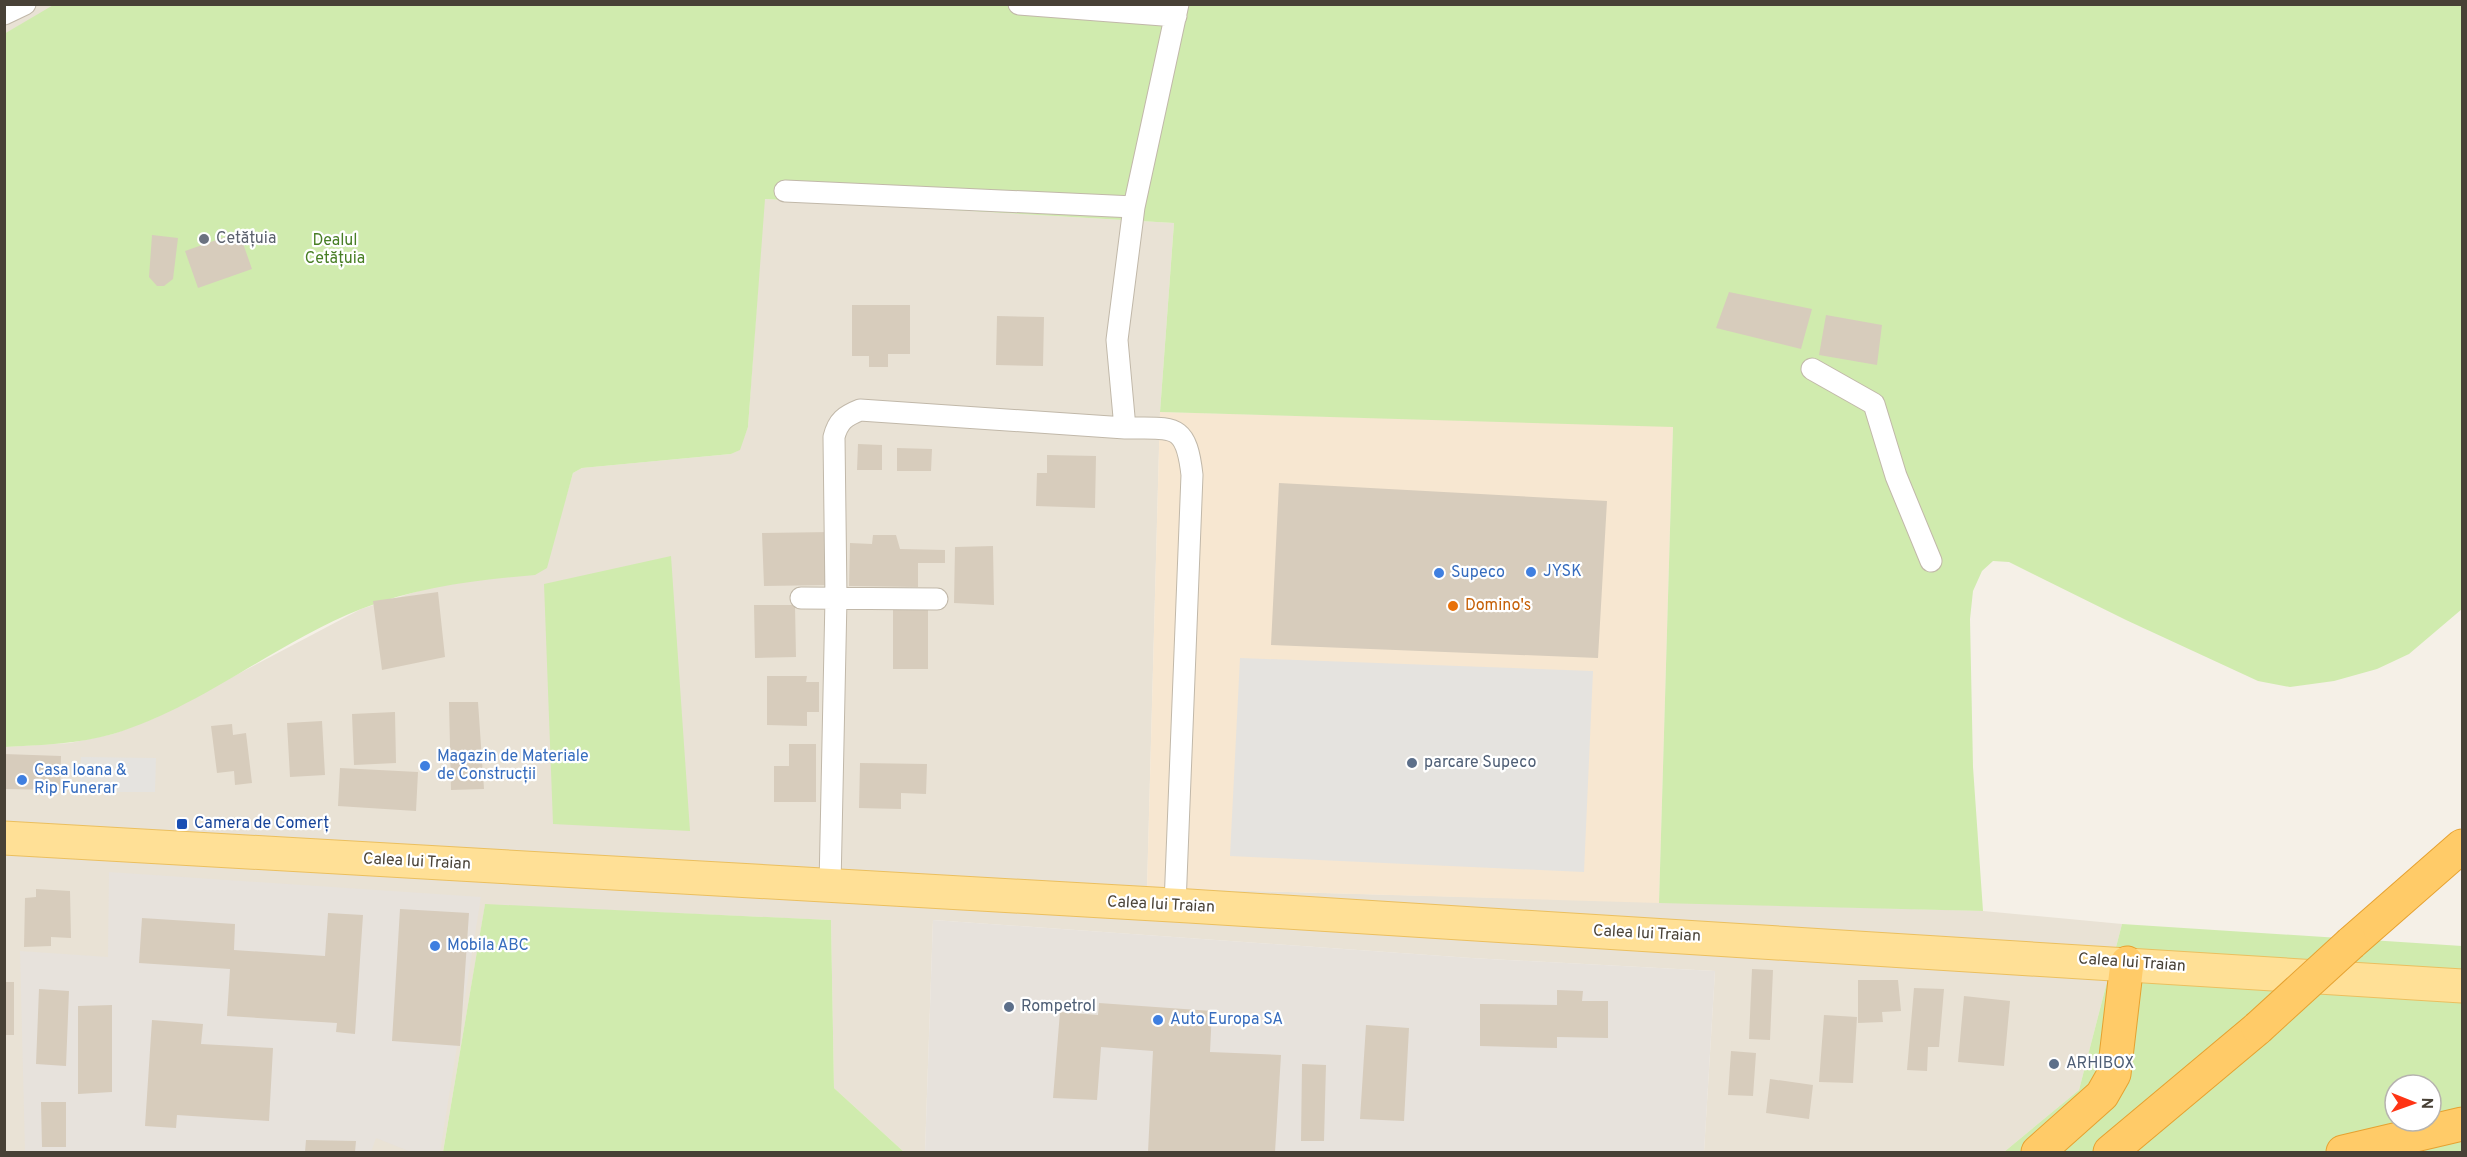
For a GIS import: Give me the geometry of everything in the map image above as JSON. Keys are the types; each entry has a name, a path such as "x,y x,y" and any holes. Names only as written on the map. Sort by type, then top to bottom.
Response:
{"highway":[{"path":"2110,1152 2258,1028 2351,943 2463,846"},
{"path":"2038,1152 2102,1095 2114,1074 2127,963"},
{"path":"2343,1152 2463,1124"}],"main road":[{"name":"Calea lui Traian","path":"4,838 1175,905 2127,963 2463,986"}],"street":[{"path":"4,14 25,4"},
{"path":"1019,4 1177,10 1134,207 1117,340 1125,428"},
{"path":"785,191 1134,207"},
{"path":"1812,369 1874,404 1896,476 1930,561"},
{"path":"830,886 836,598 834,436 837,424 847,415 860,410 1168,429 1177,432 1186,441 1190,453 1192,476 1175,905"},
{"path":"801,598 937,599"}],"shaded area":[{"path":"5,5 55,5 5,34"},
{"path":"764,199 1174,223 1160,412 1147,888 1983,911 2122,924 2079,1090 2004,1152 1704,1152 1715,971 1471,958 933,920 925,1152 904,1152 834,1088 831,920 485,905 443,1152 5,1152 5,747 70,743 113,734 155,718 361,609 431,587 472,580 566,497 573,473 582,468 731,454 739,450 748,427"},
{"path":"1160,412 1673,426 1659,903 1147,888"},
{"name":"parcare Supeco","path":"1240,658 1593,671 1584,872 1230,856"},
{"path":"81,757 156,758 155,792 79,792"},
{"path":"109,872 481,897 440,1152 411,1152 376,1138 371,1152 25,1152 20,951 108,957"},
{"path":"933,920 1471,958 1715,971 1704,1152 925,1152"}],"green space":[{"name":"Dealul Cetățuia","path":"55,4 2462,5 2462,609 2409,654 2377,669 2334,681 2290,687 2258,681 2126,620 2009,562 1993,561 1982,571 1973,591 1970,619 1973,767 1983,911 1659,903 1673,427 1160,412 1174,223 765,199 748,427 740,450 731,454 582,468 573,473 547,568 535,575 446,586 382,601 329,623 208,692 146,722 113,734 86,740 5,747 4,34"},
{"path":"671,556 690,831 553,824 544,584"},
{"path":"485,904 831,920 834,1088 904,1152 443,1152"},
{"path":"2122,924 2462,946 2462,1152 2004,1152 2079,1090"}],"building":[{"path":"239,232 252,269 198,288 185,251"},
{"path":"152,235 178,238 173,279 164,286 157,286 149,277"},
{"path":"1729,292 1812,309 1801,349 1716,328"},
{"path":"852,305 910,305 910,354 888,354 888,367 869,367 869,356 852,356"},
{"path":"1826,315 1882,325 1877,365 1819,355"},
{"path":"997,316 1044,317 1043,366 996,365"},
{"path":"858,444 882,445 882,470 857,470"},
{"path":"897,448 932,449 931,471 897,471"},
{"path":"1047,455 1096,456 1095,508 1036,506 1037,473 1047,473"},
{"name":"Supeco","path":"1279,483 1607,501 1598,658 1271,645"},
{"path":"832,532 832,585 764,586 762,533"},
{"path":"873,535 896,535 900,549 945,550 945,563 918,563 918,587 849,586 850,543 872,544"},
{"path":"993,546 994,605 954,603 955,547"},
{"path":"438,592 445,657 382,670 373,601"},
{"path":"754,605 795,605 796,657 755,658"},
{"path":"893,607 928,608 928,669 893,669"},
{"path":"767,676 807,676 806,682 819,682 819,712 807,712 807,726 767,725"},
{"path":"449,702 478,702 484,789 451,790"},
{"path":"395,712 396,763 354,765 352,714"},
{"path":"322,721 325,775 290,777 287,723"},
{"path":"232,724 233,735 246,733 252,783 235,785 234,771 217,773 211,726"},
{"path":"789,744 816,744 816,802 774,802 774,766 789,766"},
{"path":"4,754 61,756 60,790 4,789"},
{"path":"860,763 927,764 926,794 901,793 901,809 859,808"},
{"path":"340,768 418,772 416,811 338,806"},
{"path":"36,889 70,891 71,938 51,937 51,946 24,947 25,898 36,897"},
{"path":"400,909 469,913 460,1046 392,1041"},
{"path":"328,913 363,915 355,1034 336,1032 337,1023 227,1016 230,969 139,963 142,918 235,924 234,950 325,956"},
{"path":"1752,969 1773,970 1770,1040 1749,1039"},
{"path":"1858,980 1898,980 1901,1011 1882,1012 1883,1022 1858,1023"},
{"path":"4,982 14,982 14,1035 4,1035"},
{"path":"1914,988 1944,989 1939,1047 1928,1047 1927,1071 1907,1070"},
{"path":"39,989 69,991 66,1066 36,1064"},
{"path":"1557,990 1583,991 1582,1001 1608,1001 1608,1038 1557,1037 1557,1048 1480,1046 1480,1004 1557,1005"},
{"path":"1964,996 2010,1001 2004,1066 1958,1062"},
{"path":"1099,1003 1212,1011 1210,1052 1281,1055 1275,1152 1148,1152 1153,1051 1101,1047 1097,1100 1053,1098 1060,1012 1098,1015"},
{"path":"112,1005 112,1092 78,1094 78,1006"},
{"path":"1824,1015 1857,1017 1853,1083 1819,1082"},
{"path":"152,1020 203,1024 201,1044 273,1048 269,1121 177,1115 176,1128 145,1126"},
{"path":"1366,1025 1409,1028 1404,1121 1360,1119"},
{"path":"1731,1051 1756,1053 1753,1096 1728,1095"},
{"path":"1302,1064 1326,1065 1324,1141 1301,1141"},
{"path":"1770,1079 1813,1085 1809,1119 1766,1113"},
{"path":"41,1102 66,1102 66,1147 42,1147"},
{"path":"306,1140 356,1141 355,1152 305,1152"}],"place":[{"name":"Cetățuia","path":"204,239"},
{"name":"JYSK","path":"1531,572"},
{"name":"Supeco","path":"1439,573"},
{"name":"Domino's","path":"1453,606"},
{"name":"parcare Supeco","path":"1412,763"},
{"name":"Magazin de Materiale de Construcții","path":"425,766"},
{"name":"Casa Ioana & Rip Funerar","path":"22,780"},
{"name":"Camera de Comerț","path":"182,824"},
{"name":"Mobila ABC","path":"435,946"},
{"name":"Rompetrol","path":"1009,1007"},
{"name":"Auto Europa SA","path":"1158,1020"},
{"name":"ARHIBOX","path":"2054,1064"}]}
